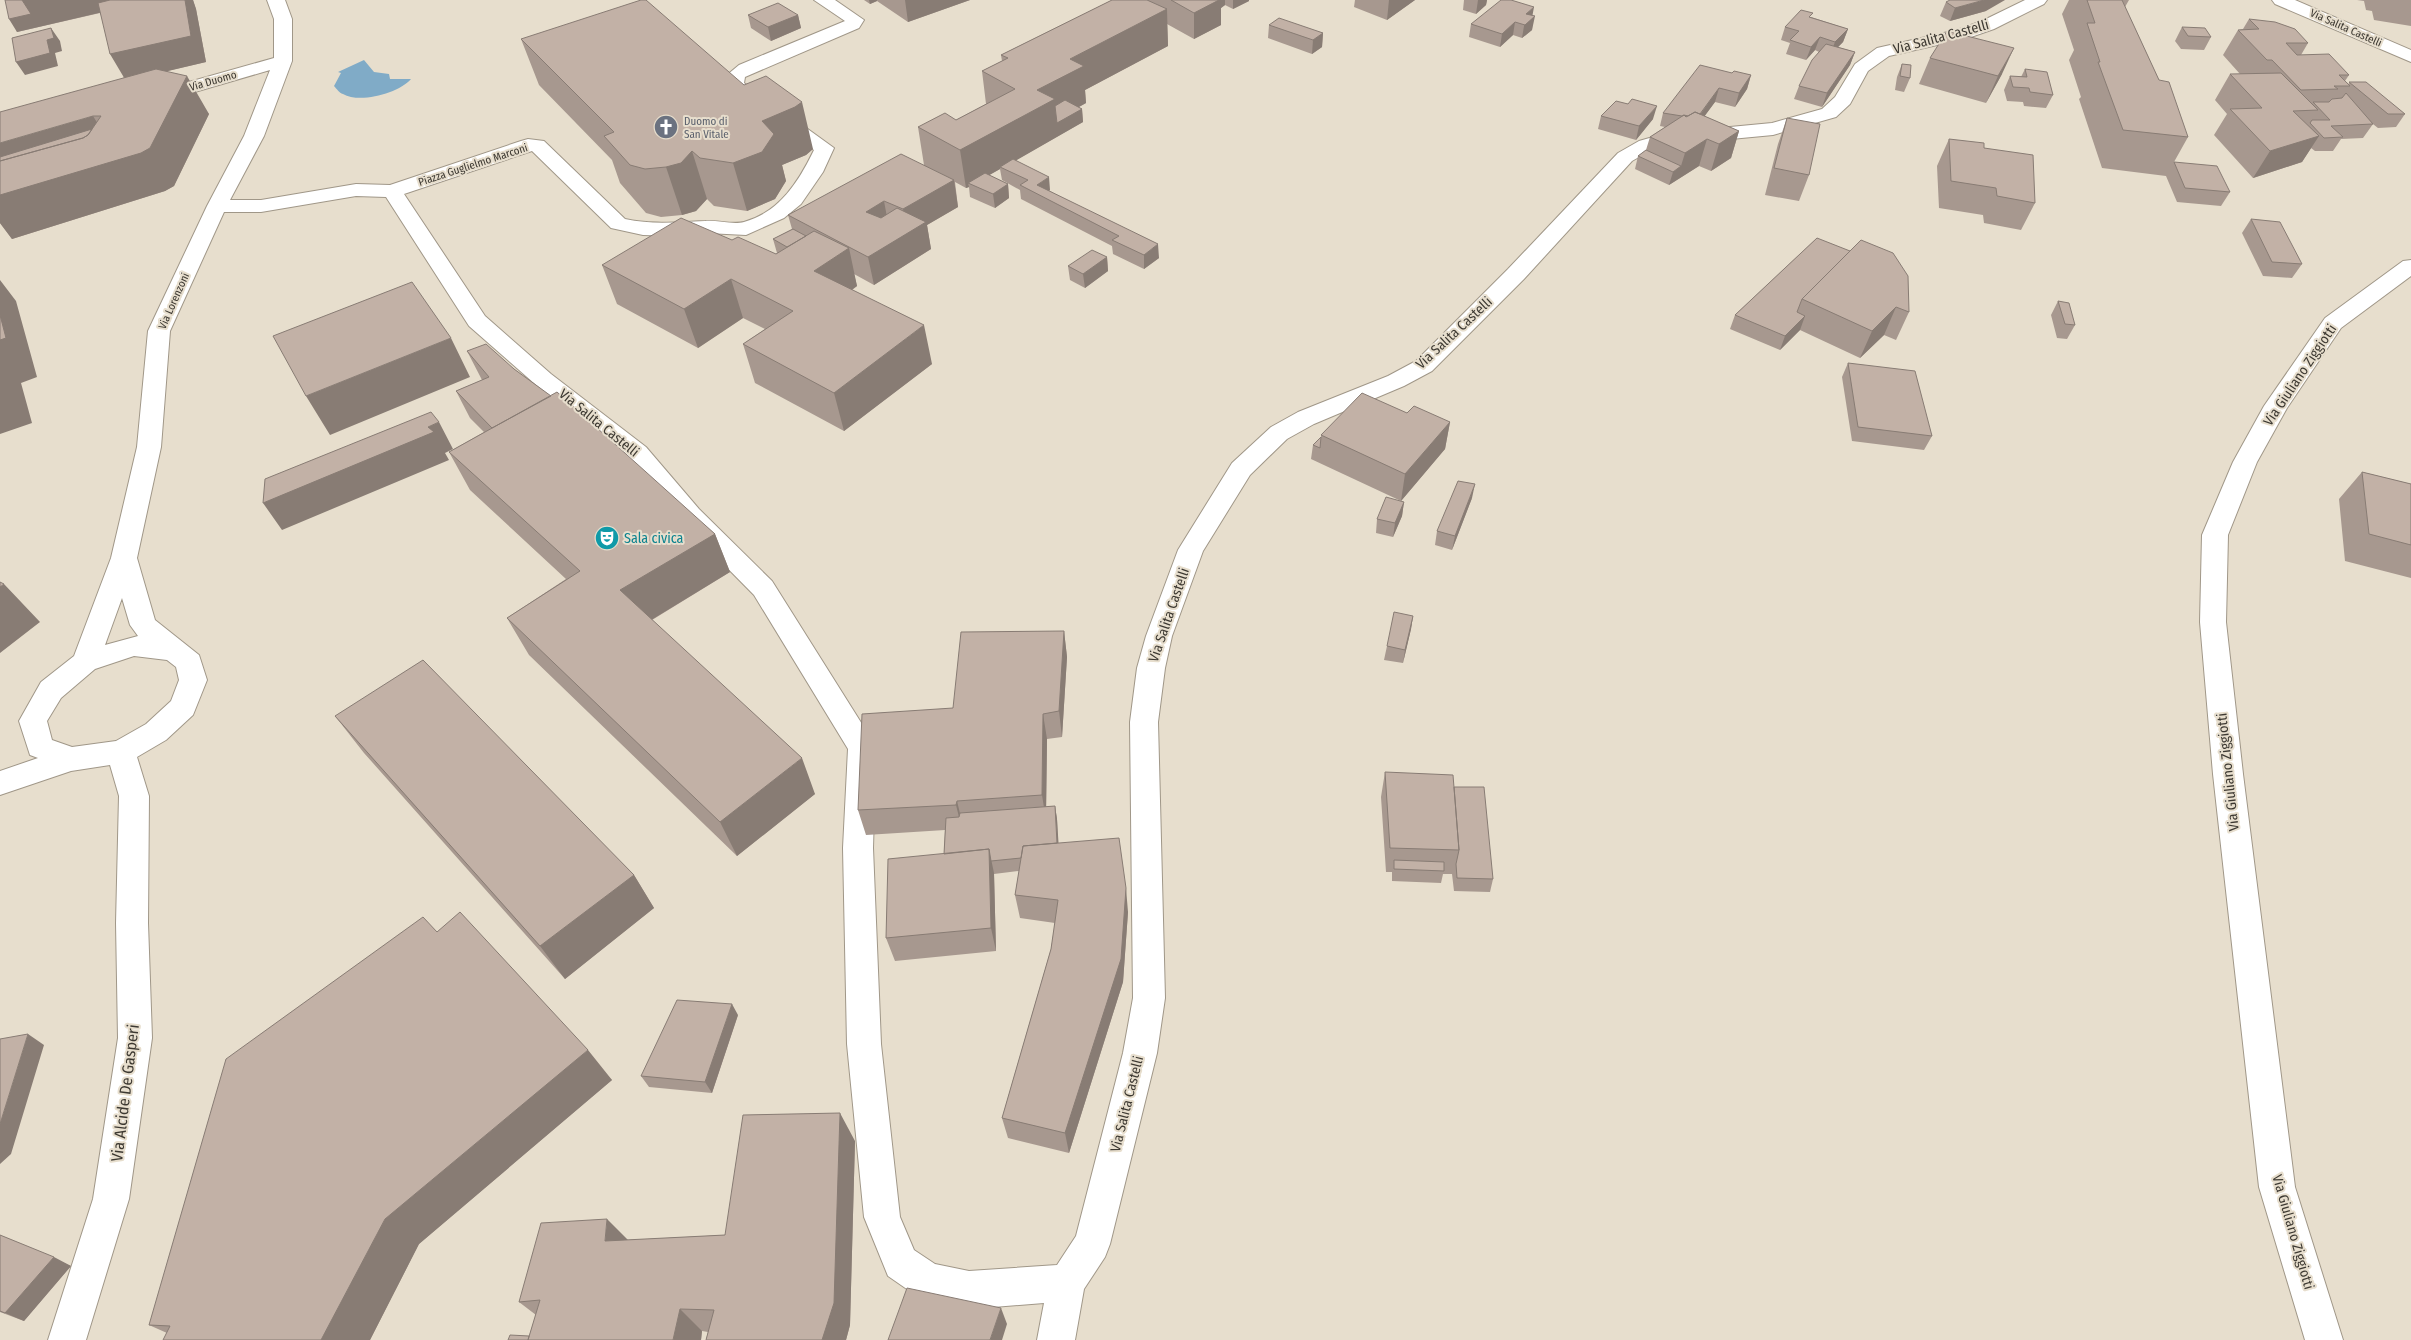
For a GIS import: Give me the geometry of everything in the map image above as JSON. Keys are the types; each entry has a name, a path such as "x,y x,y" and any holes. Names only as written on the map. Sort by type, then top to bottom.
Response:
{"street":[{"path":"276,0 283,20 283,61"},
{"name":"Piazza Guglielmo Marconi","path":"392,191 528,145 537,145 618,224 643,229 674,230 707,227 746,229 777,214 794,200 813,172 824,148 735,84 736,75 745,69 853,24 856,20 823,0"},
{"name":"Via Salita Castelli","path":"392,191 477,321 543,379 637,454 690,515 762,588 862,748 858,848 864,1044 882,1217 901,1263 927,1281 969,1290 1067,1283 1092,1244 1140,1053 1149,998 1144,722 1151,668 1159,636 1191,550 1241,468 1279,433 1306,418 1396,381 1424,366 1516,274 1625,157 1646,145 1667,139 1773,129 1829,113 1842,100 1861,68 1882,52 1970,31 2012,15 2038,0"},
{"name":"Via Salita Castelli","path":"2281,0 2411,57"},
{"name":"Via Duomo","path":"141,102 283,61"},
{"name":"Via Lorenzoni","path":"85,662 124,558 149,446 159,331 217,206 254,136 283,61"},
{"path":"217,206 261,206 356,190 392,191"},
{"name":"Via Giuliano Ziggiotti","path":"2324,1340 2277,1187 2225,745 2213,622 2215,535 2245,462 2258,438 2276,406 2333,323 2411,266"},
{"name":"Via Lorenzoni","path":"124,558 143,624 174,650"},
{"path":"0,783 71,759 121,752 156,732 183,707 193,680 189,662 174,650 134,646 85,662 51,690 33,721 40,747 71,759"},
{"name":"Via Alcide De Gasperi","path":"68,1340 111,1199 135,1038 132,923 134,796 121,752"},
{"path":"1056,1340 1067,1283"}],"water":[{"path":"364,60 374,72 389,74 390,79 411,79 398,89 379,96 359,98 340,93 334,86 341,73 338,72"}],"building":[{"path":"5,0 22,0 31,14 9,19"},
{"path":"110,0 185,0 191,36 110,54 98,3"},
{"path":"646,0 744,85 766,76 802,102 795,107 762,121 774,134 762,152 733,163 700,158 692,151 681,163 666,167 645,169 630,165 604,136 614,132 521,39"},
{"path":"1112,0 1147,0 1167,9 1070,59 1084,66 1037,90 1055,99 960,150 918,127 945,113 956,120 1015,89 982,71 1008,58 1001,55"},
{"path":"1171,0 1219,0 1194,13"},
{"path":"1501,0 1511,0 1534,7 1526,14 1535,16 1525,25 1515,22 1502,34 1471,24"},
{"path":"1950,0 1984,0 1955,8 1946,2"},
{"path":"2087,0 2122,0 2159,80 2169,82 2188,137 2123,130 2098,62 2100,62 2087,23 2095,23"},
{"path":"778,3 798,15 768,27 748,15"},
{"path":"1801,10 1813,13 1809,17 1848,29 1835,42 1820,37 1811,47 1790,40 1799,31 1785,27"},
{"path":"1279,18 1323,33 1313,40 1269,25"},
{"path":"2249,19 2275,22 2295,29 2308,43 2286,43 2297,55 2329,54 2349,75 2339,75 2350,86 2334,86 2338,89 2301,90 2272,60 2267,60 2238,30 2259,29"},
{"path":"2182,27 2205,28 2211,37 2188,36"},
{"path":"51,28 54,38 47,40 50,53 16,62 12,38"},
{"path":"1947,31 2014,48 1998,76 1930,58"},
{"path":"1826,44 1855,52 1827,93 1799,86 1812,60"},
{"path":"1902,64 1911,65 1910,78 1900,76"},
{"path":"1700,65 1732,73 1734,71 1751,75 1739,93 1719,88 1700,114 1695,112 1688,116 1682,116 1663,113"},
{"path":"156,69 187,76 150,148 141,153 0,195 0,161 83,138 88,135 101,116 93,116 0,143 0,112"},
{"path":"2025,69 2047,72 2053,95 2030,92 2029,88 2013,87 2010,76 2027,77"},
{"path":"2281,73 2318,110 2293,111 2319,136 2270,151 2230,109 2262,108 2230,74"},
{"path":"2349,82 2366,82 2405,114 2388,114"},
{"path":"2346,93 2373,124 2331,126 2343,137 2324,138 2310,123 2312,120 2330,120 2313,102 2329,102 2332,99 2342,98"},
{"path":"1632,99 1657,106 1639,126 1601,116 1616,101 1628,104"},
{"path":"1065,100 1082,109 1057,123 1055,106"},
{"path":"1695,112 1739,131 1719,144 1707,139 1685,153 1650,137 1684,115 1686,117"},
{"path":"1787,118 1820,124 1809,175 1774,168"},
{"path":"92,129 83,138 0,161 0,157"},
{"path":"1949,139 1984,143 1984,148 2033,155 2035,203 1997,196 1996,188 1951,181"},
{"path":"1646,150 1681,166 1673,172 1638,156"},
{"path":"901,154 954,180 903,209 884,201 866,212 881,218 897,208 926,222 868,257 788,215"},
{"path":"1013,159 1049,177 1037,185 1158,244 1144,255 1112,240 1119,236 1020,185 1028,180 1000,167"},
{"path":"2174,162 2217,166 2230,192 2185,188"},
{"path":"985,173 1008,184 993,194 968,183"},
{"path":"681,218 732,240 738,237 776,254 814,231 849,248 814,271 924,325 834,393 743,344 793,311 731,279 684,309 602,265"},
{"path":"2251,219 2280,222 2302,264 2272,262"},
{"path":"793,229 806,236 787,247 773,239"},
{"path":"1817,238 1850,251 1802,299 1797,312 1805,316 1785,336 1735,315"},
{"path":"1861,240 1893,253 1908,276 1909,312 1896,307 1872,331 1802,299"},
{"path":"1092,250 1107,257 1083,274 1068,266"},
{"path":"412,282 451,338 306,396 273,336"},
{"path":"2058,301 2069,303 2075,325 2065,324"},
{"path":"0,315 6,338 0,340"},
{"path":"486,344 514,369 551,396 492,428 456,391 489,377 467,351"},
{"path":"1848,363 1915,371 1932,436 1858,427"},
{"path":"557,392 715,534 620,590 802,758 720,822 507,618 580,571 449,452"},
{"path":"1362,393 1407,413 1414,406 1450,422 1405,474 1321,435"},
{"path":"431,412 439,422 428,427 434,432 263,503 265,479"},
{"path":"1321,437 1320,448 1313,445"},
{"path":"2362,472 2411,484 2411,545 2369,534"},
{"path":"1458,481 1475,484 1455,536 1437,531"},
{"path":"1386,497 1404,502 1395,523 1377,519"},
{"path":"1394,612 1413,616 1405,650 1387,646"},
{"path":"1064,631 1059,711 1043,714 1042,795 957,801 956,805 858,810 862,714 953,708 961,632"},
{"path":"423,660 634,875 540,946 335,716"},
{"path":"1385,772 1453,775 1459,850 1390,848"},
{"path":"1454,787 1484,787 1493,879 1457,878 1456,864 1459,850"},
{"path":"1055,806 1057,843 1023,846 1021,858 991,861 989,849 944,854 946,818 959,817 960,813"},
{"path":"1119,838 1126,888 1121,959 1065,1133 1002,1118 1051,949 1058,900 1015,895 1023,846"},
{"path":"989,849 991,928 886,938 888,859"},
{"path":"1394,860 1444,862 1444,871 1394,869"},
{"path":"460,912 588,1050 385,1219 321,1340 163,1340 170,1326 149,1325 226,1059 423,917 437,932"},
{"path":"677,1000 732,1004 705,1082 641,1076"},
{"path":"28,1034 0,1124 0,1039"},
{"path":"840,1113 834,1303 822,1340 706,1340 714,1310 680,1309 673,1340 528,1340 540,1300 519,1302 541,1223 607,1219 605,1241 725,1235 743,1115"},
{"path":"0,1235 54,1257 5,1313 0,1311"},
{"path":"907,1288 1001,1308 990,1340 888,1340"},
{"path":"510,1335 529,1336 528,1340 508,1340"}],"place":[{"name":"Duomo di San Vitale","path":"666,127"},
{"name":"Sala civica","path":"607,538"}]}
